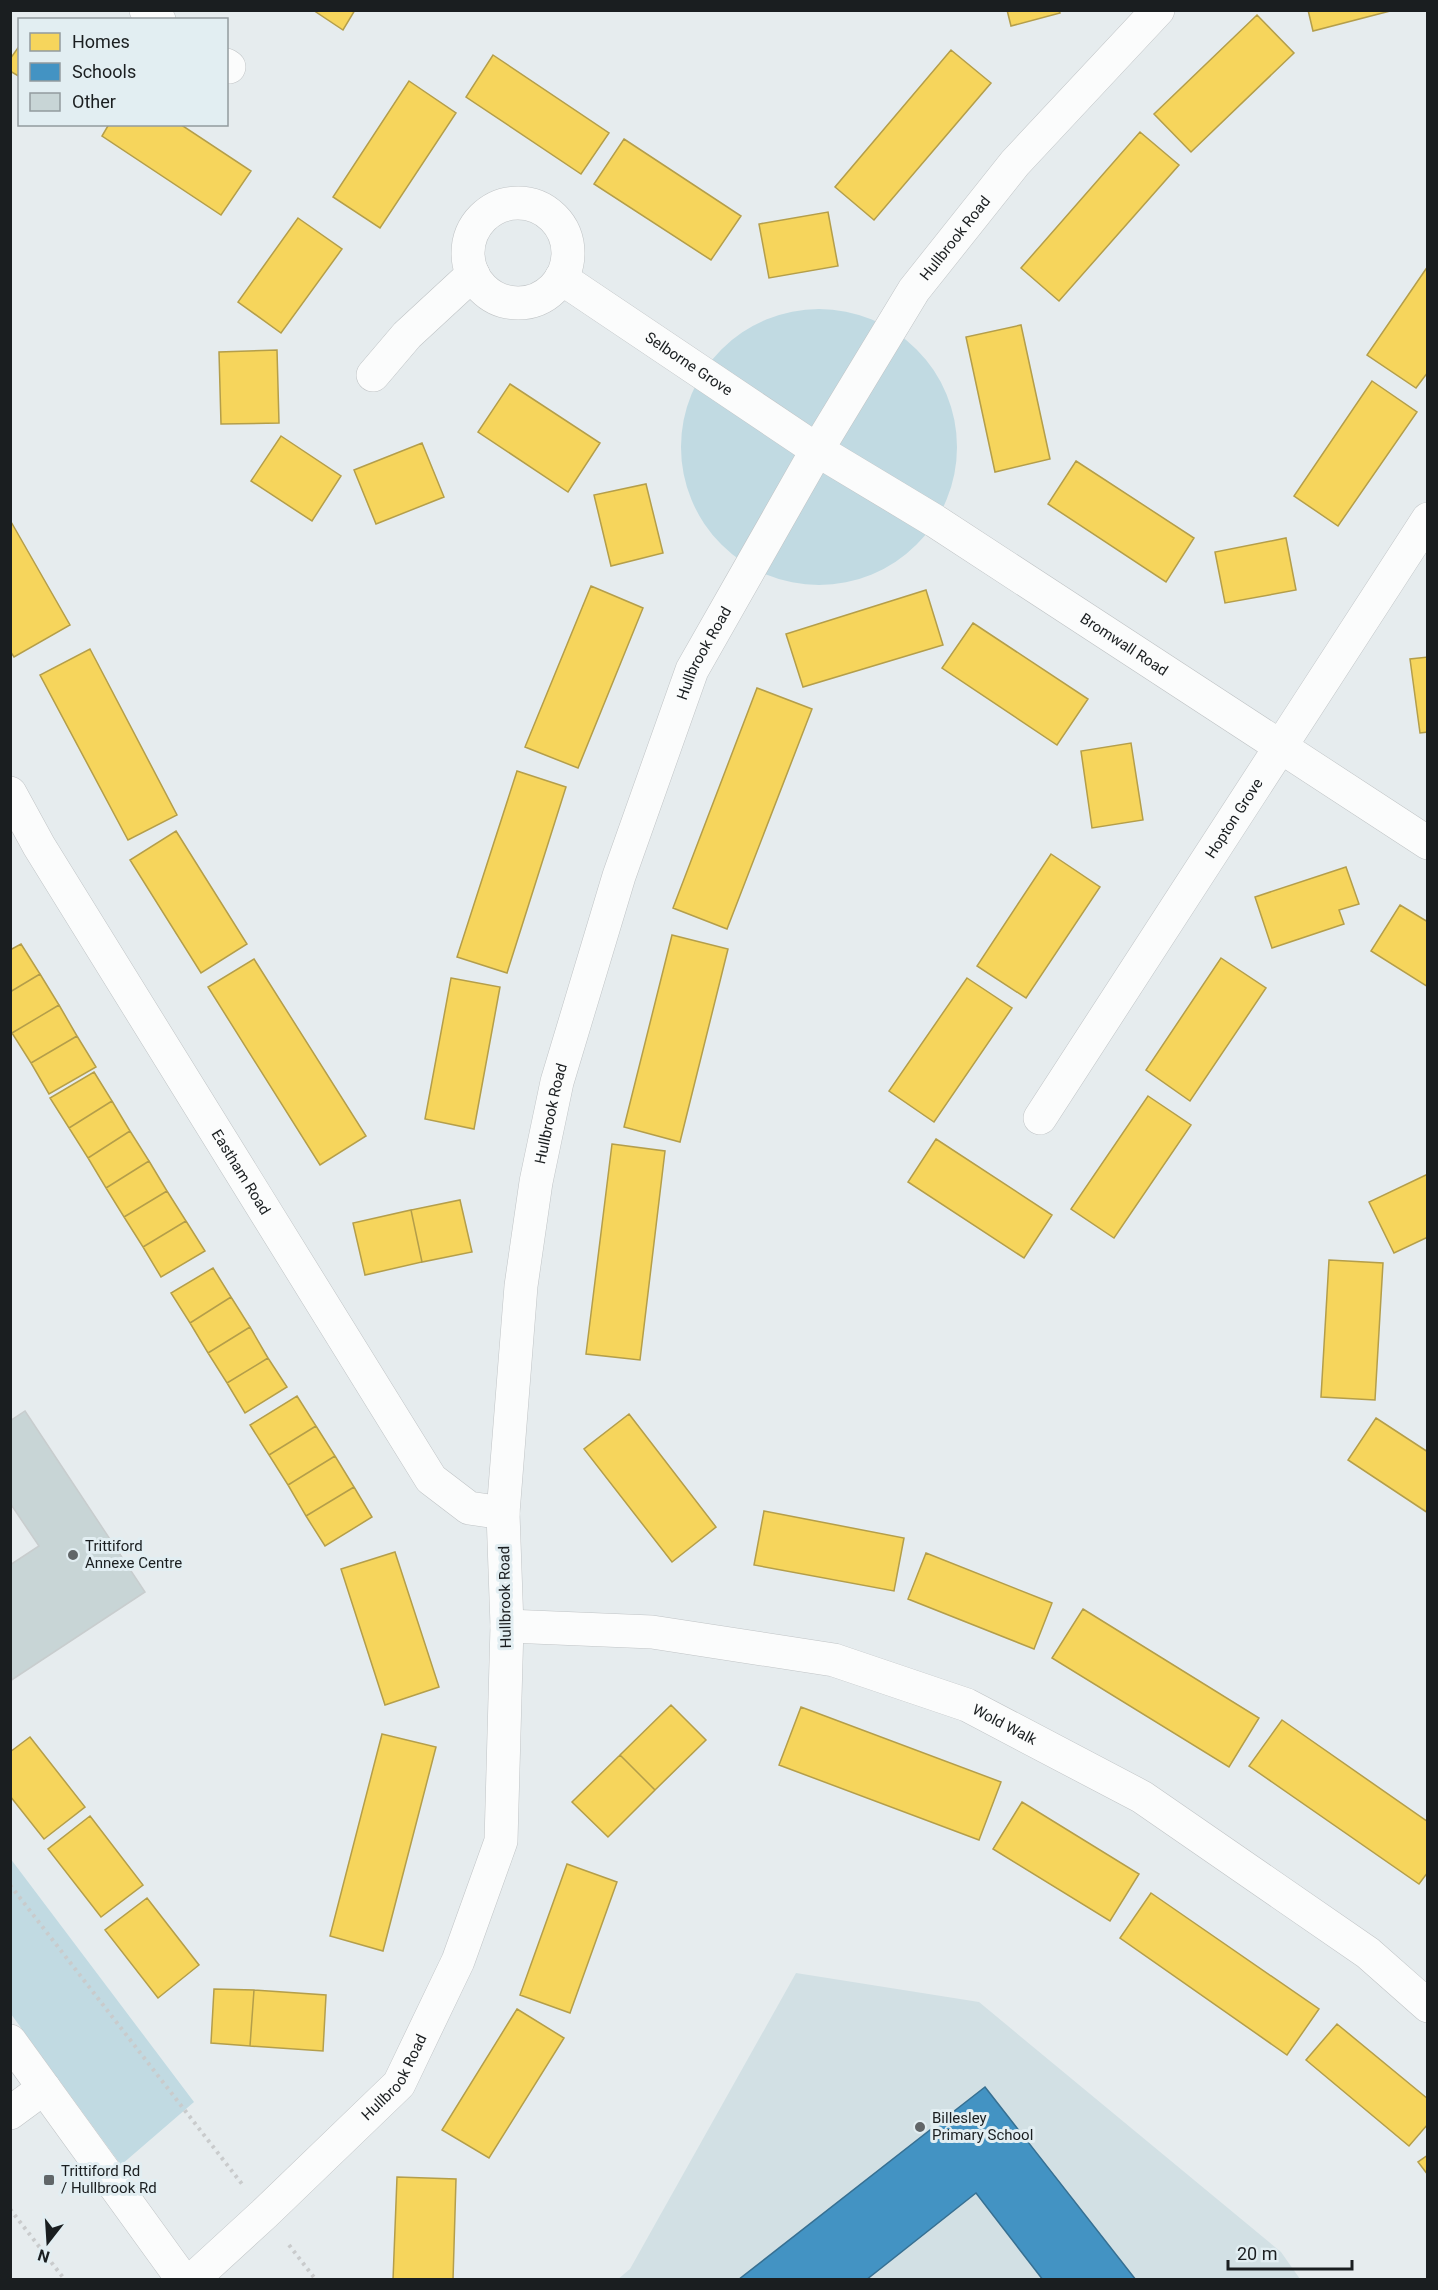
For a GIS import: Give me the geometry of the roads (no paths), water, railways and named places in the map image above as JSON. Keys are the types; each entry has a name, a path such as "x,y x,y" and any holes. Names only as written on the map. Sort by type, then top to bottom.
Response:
{"street":[{"name":"Hullbrook Road","path":"192,2280 399,2084 458,1961 501,1841 507,1626 503,1513 521,1286 536,1182 557,1082 619,876 692,670 817,450 914,290 1015,163 1158,10"},
{"path":"520,202 537,206 552,215 563,228 568,245 567,262 561,278 538,299 524,303 508,302 482,287 473,274 468,258 469,240 476,225 488,212 503,204 520,202"},
{"path":"373,375 407,335 473,274"},
{"name":"Selborne Grove","path":"561,278 817,450"},
{"name":"Bromwall Road","path":"817,450 935,521 1428,843"},
{"name":"Hopton Grove","path":"1040,1118 1428,519"},
{"name":"Eastham Road","path":"10,793 45,856 431,1479 469,1508 503,1513"},
{"name":"Wold Walk","path":"507,1626 652,1632 834,1660 967,1705 1142,1797 1368,1953 1428,2006"},
{"path":"10,2041 183,2280"},
{"path":"10,2112 44,2088"}],"place":[{"name":"Trittiford Annexe Centre","path":"73,1555"},
{"name":"Billesley Primary School","path":"920,2127"},
{"name":"Trittiford Rd / Hullbrook Rd","path":"49,2180"}]}
